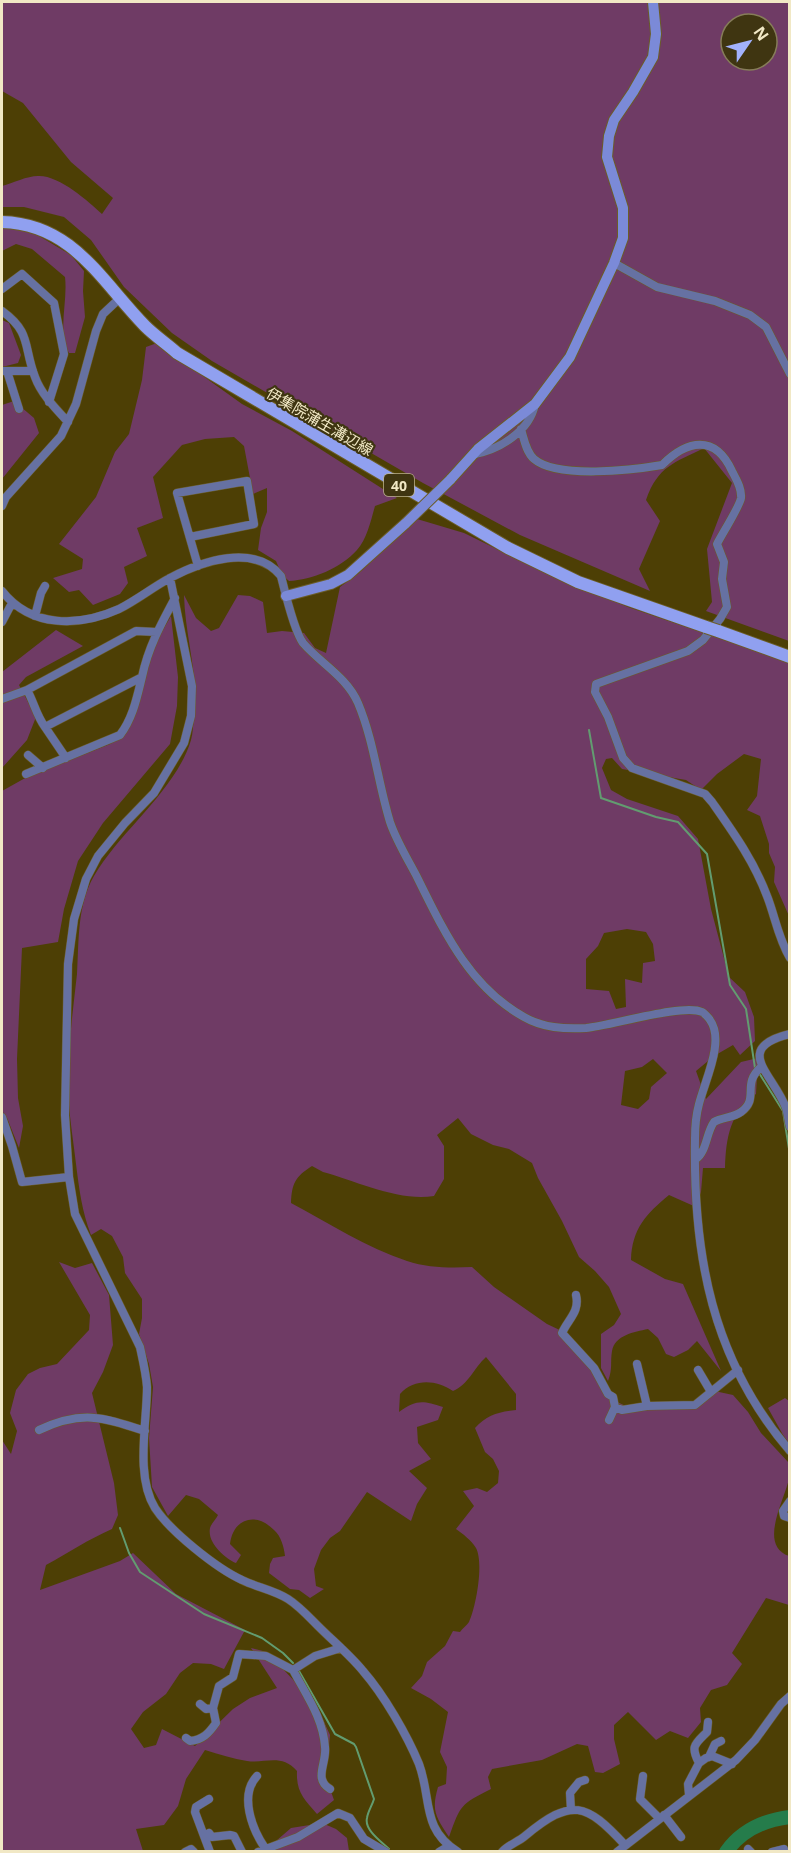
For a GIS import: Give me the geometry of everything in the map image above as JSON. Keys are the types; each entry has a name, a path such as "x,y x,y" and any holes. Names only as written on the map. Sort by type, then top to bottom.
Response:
{"main road":[{"name":"伊集院蒲生溝辺線","path":"2,222 32,226 54,234 84,258 146,328 177,353 508,548 578,582 789,657"}],"street":[{"path":"286,596 331,584 348,575 406,523 474,454 535,404 570,357 614,263 623,238 623,208 607,157 609,136 614,120 653,57 656,34 653,2"},
{"path":"614,263 657,287 715,301 750,315 766,327 789,374"},
{"path":"2,289 22,274 54,303 64,354 49,402"},
{"path":"2,506 6,497 61,436 76,404 96,331 103,314 120,298"},
{"path":"2,312 16,322 22,330 35,378 49,402 68,422"},
{"path":"19,409 4,371 33,370"},
{"path":"474,454 497,447 521,429 533,415 535,404"},
{"path":"521,429 528,452 535,460 553,468 585,472 662,465 675,452 688,446 704,444 720,451 727,460 739,485 741,499 717,544 724,562 722,579 727,607 720,620 703,640 688,651 596,684 595,692 608,717 623,758 632,768 694,789 705,794 712,802 750,858 768,897 778,933 789,958"},
{"path":"190,537 254,524 247,482 177,493 198,566"},
{"path":"2,591 24,612 62,622 89,619 118,609 170,578 198,566 244,557 260,560 274,568 280,576 300,640 347,684 357,700 366,726 391,824 453,948 489,992 525,1018 562,1029 589,1028 686,1009 700,1011 711,1020 716,1033 716,1045 698,1108 694,1185 696,1218 708,1290 717,1324 738,1370 755,1403 789,1451"},
{"path":"170,578 192,686 190,716 184,743 154,793 98,856 86,879 74,920 68,964 65,1115 69,1177 75,1214 140,1347 146,1368 147,1488 155,1507 173,1531 234,1576 287,1599 363,1671 385,1699 419,1764 429,1815 437,1831 449,1846 458,1851"},
{"path":"35,616 45,586"},
{"path":"26,774 120,735 127,726 136,702 146,658 156,632 175,598"},
{"path":"2,622 12,603"},
{"path":"2,699 27,690 136,631 156,632"},
{"path":"45,727 142,676"},
{"path":"27,690 39,718 66,758"},
{"path":"28,755 43,768"},
{"path":"789,1034 773,1038 763,1045 759,1052 761,1067 786,1109 789,1127"},
{"path":"696,1159 702,1155 709,1129 714,1122 735,1115 746,1108 751,1100 750,1081 753,1074 761,1067"},
{"path":"2,1117 22,1182 69,1177"},
{"path":"576,1295 577,1309 565,1324 562,1333 594,1368 608,1394 613,1397 615,1407 609,1420"},
{"path":"637,1364 647,1406"},
{"path":"698,1370 711,1392"},
{"path":"615,1407 622,1410 647,1406 694,1405 738,1370"},
{"path":"39,1430 60,1420 93,1418 110,1419 145,1431"},
{"path":"789,1500 783,1511 784,1516 789,1518"},
{"path":"293,1670 315,1656 341,1648"},
{"path":"186,1738 190,1741 198,1740 216,1723 213,1708 219,1686 233,1677 239,1654 266,1656 293,1670 316,1712 326,1745 326,1757 320,1773 322,1780 330,1790"},
{"path":"502,1851 533,1829 566,1810 576,1809 594,1815 620,1850 732,1764 755,1740 767,1721 789,1696"},
{"path":"200,1704 206,1709 213,1708"},
{"path":"699,1763 694,1753 695,1744 707,1732 708,1722"},
{"path":"689,1795 688,1784 699,1763 709,1757 716,1744 721,1741"},
{"path":"709,1757 732,1764"},
{"path":"257,1776 249,1791 247,1804 262,1850 298,1837 338,1813 350,1818 364,1839 386,1851"},
{"path":"643,1776 640,1798 662,1816 681,1837"},
{"path":"571,1810 570,1793 579,1782 585,1780"},
{"path":"209,1799 196,1807 195,1812 210,1851"},
{"path":"208,1833 212,1837 234,1836 242,1851"},
{"path":"438,1851 449,1846"},
{"path":"185,1851 191,1849 194,1851"},
{"path":"772,1851 784,1849"}],"shaded area":[{"path":"2,2 789,2 789,641 706,611 712,602 707,549 732,483 704,448 668,467 656,480 646,500 660,521 639,569 650,591 520,535 423,483 212,361 172,333 124,287 91,240 64,217 24,207 2,207 2,186 34,176 46,177 64,184 102,214 113,198 71,162 23,103 2,91"},
{"path":"2,229 29,230 71,255 84,271 85,317 75,353 69,353 64,336 65,277 32,249 16,244 2,251"},
{"path":"2,320 9,323 21,355 18,363 2,367"},
{"path":"157,343 242,404 292,431 397,498 375,506 368,529 357,550 326,572 289,581 282,575 276,561 258,550 261,528 267,512 267,488 253,494 244,446 234,437 205,439 182,445 153,477 163,518 137,528 147,556 124,567 128,583 120,594 93,605 79,590 69,592 53,578 82,569 83,559 59,544 96,497 115,452 129,434 142,380 146,347"},
{"path":"14,401 34,418 39,433 2,479 2,405"},
{"path":"417,519 464,533 525,563 628,607 789,662 789,916 774,882 775,867 769,853 769,844 760,816 747,810 757,796 761,759 744,754 717,774 701,790 686,780 622,769 612,758 606,759 602,768 611,790 627,799 678,816 698,839 711,909 729,977 745,992 754,1017 755,1041 740,1055 733,1045 714,1056 696,1071 706,1099 741,1062 758,1058 756,1094 740,1109 731,1127 725,1168 703,1168 701,1192 696,1207 669,1195 642,1223 632,1249 631,1260 665,1279 683,1284 721,1371 697,1341 688,1350 674,1357 666,1354 658,1338 648,1329 626,1335 617,1341 612,1351 608,1381 601,1368 601,1334 614,1325 621,1314 609,1287 579,1257 532,1163 509,1149 493,1145 471,1134 458,1118 437,1135 444,1146 444,1179 434,1196 407,1196 378,1190 323,1172 312,1166 298,1177 292,1190 291,1203 348,1235 392,1256 423,1265 472,1267 494,1287 547,1324 566,1333 613,1400 630,1408 684,1409 710,1390 733,1395 748,1412 761,1433 789,1463 789,1478 774,1532 775,1542 780,1550 789,1556 789,1605 766,1598 732,1653 742,1664 727,1685 711,1690 700,1708 701,1722 688,1738 670,1731 656,1740 628,1712 614,1725 614,1739 620,1764 603,1773 595,1772 588,1746 577,1744 542,1760 492,1769 488,1777 491,1789 463,1807 449,1837 438,1819 435,1808 438,1787 446,1784 447,1767 440,1752 448,1712 411,1688 422,1676 427,1662 445,1646 453,1631 460,1632 472,1615 478,1585 479,1564 476,1548 456,1529 474,1506 463,1491 477,1488 487,1492 498,1483 499,1471 493,1459 485,1452 475,1428 493,1415 516,1410 516,1394 486,1357 463,1385 453,1391 426,1382 412,1385 400,1394 399,1412 420,1402 443,1407 438,1420 417,1427 418,1443 431,1459 409,1471 427,1488 417,1504 411,1521 367,1492 340,1531 330,1538 321,1550 314,1569 316,1586 324,1589 310,1598 299,1590 290,1589 269,1573 273,1558 285,1556 285,1553 276,1532 267,1524 253,1519 246,1520 235,1529 230,1544 241,1555 236,1563 232,1561 222,1554 211,1539 210,1528 218,1515 199,1499 186,1495 168,1516 152,1487 149,1438 153,1387 149,1364 139,1334 142,1299 125,1273 123,1257 112,1236 101,1229 91,1235 80,1191 69,1103 70,1042 80,924 88,887 118,842 173,776 184,758 192,737 195,686 184,595 196,618 211,631 219,628 238,595 250,596 263,602 267,633 282,631 304,633 315,648 326,653 340,587 359,573","holes":["627,929 646,932 653,944 655,961 643,963 642,983 625,979 626,1007 616,1009 609,991 586,989 586,959 598,946 604,933","653,1059 667,1073 651,1087 649,1099 638,1109 621,1105 625,1071 642,1067"]},
{"path":"171,616 178,677 177,706 170,744 103,823 78,861 64,909 58,942 22,948 17,1059 18,1098 23,1126 19,1148 2,1111 2,791 27,777 110,744 120,736 134,717 152,652"},
{"path":"56,630 83,646 26,677 19,685 36,717 27,740 2,768 2,672"},
{"path":"59,1262 75,1268 92,1263 109,1295 113,1345 92,1393 114,1483 118,1515 112,1529 46,1565 40,1590 120,1561 133,1553 176,1594 245,1630 224,1669 211,1664 193,1663 180,1673 166,1694 143,1712 131,1729 144,1748 156,1745 162,1729 195,1746 233,1709 250,1698 277,1688 251,1648 267,1652 299,1686 320,1713 330,1735 324,1772 334,1800 317,1814 302,1795 297,1771 285,1762 273,1760 254,1762 205,1750 186,1779 178,1806 164,1825 136,1829 143,1851 2,1851 2,1440 11,1454 17,1431 10,1413 16,1390 28,1374 57,1364 89,1330 90,1315"},
{"path":"785,1398 789,1401 789,1443 768,1408"},
{"path":"322,1823 336,1829 347,1838 349,1851 277,1851 276,1841 291,1828"}],"waterway":[{"path":"589,730 601,798 678,822 707,854 730,985 746,1009 755,1068"},
{"path":"759,1073 783,1111 790,1155"},
{"path":"120,1528 129,1553 140,1572 204,1614 262,1638 293,1663"},
{"path":"299,1671 335,1734 356,1747 374,1799 368,1815 368,1827 389,1849"},
{"path":"726,1852 746,1832 762,1824 790,1817"}]}
